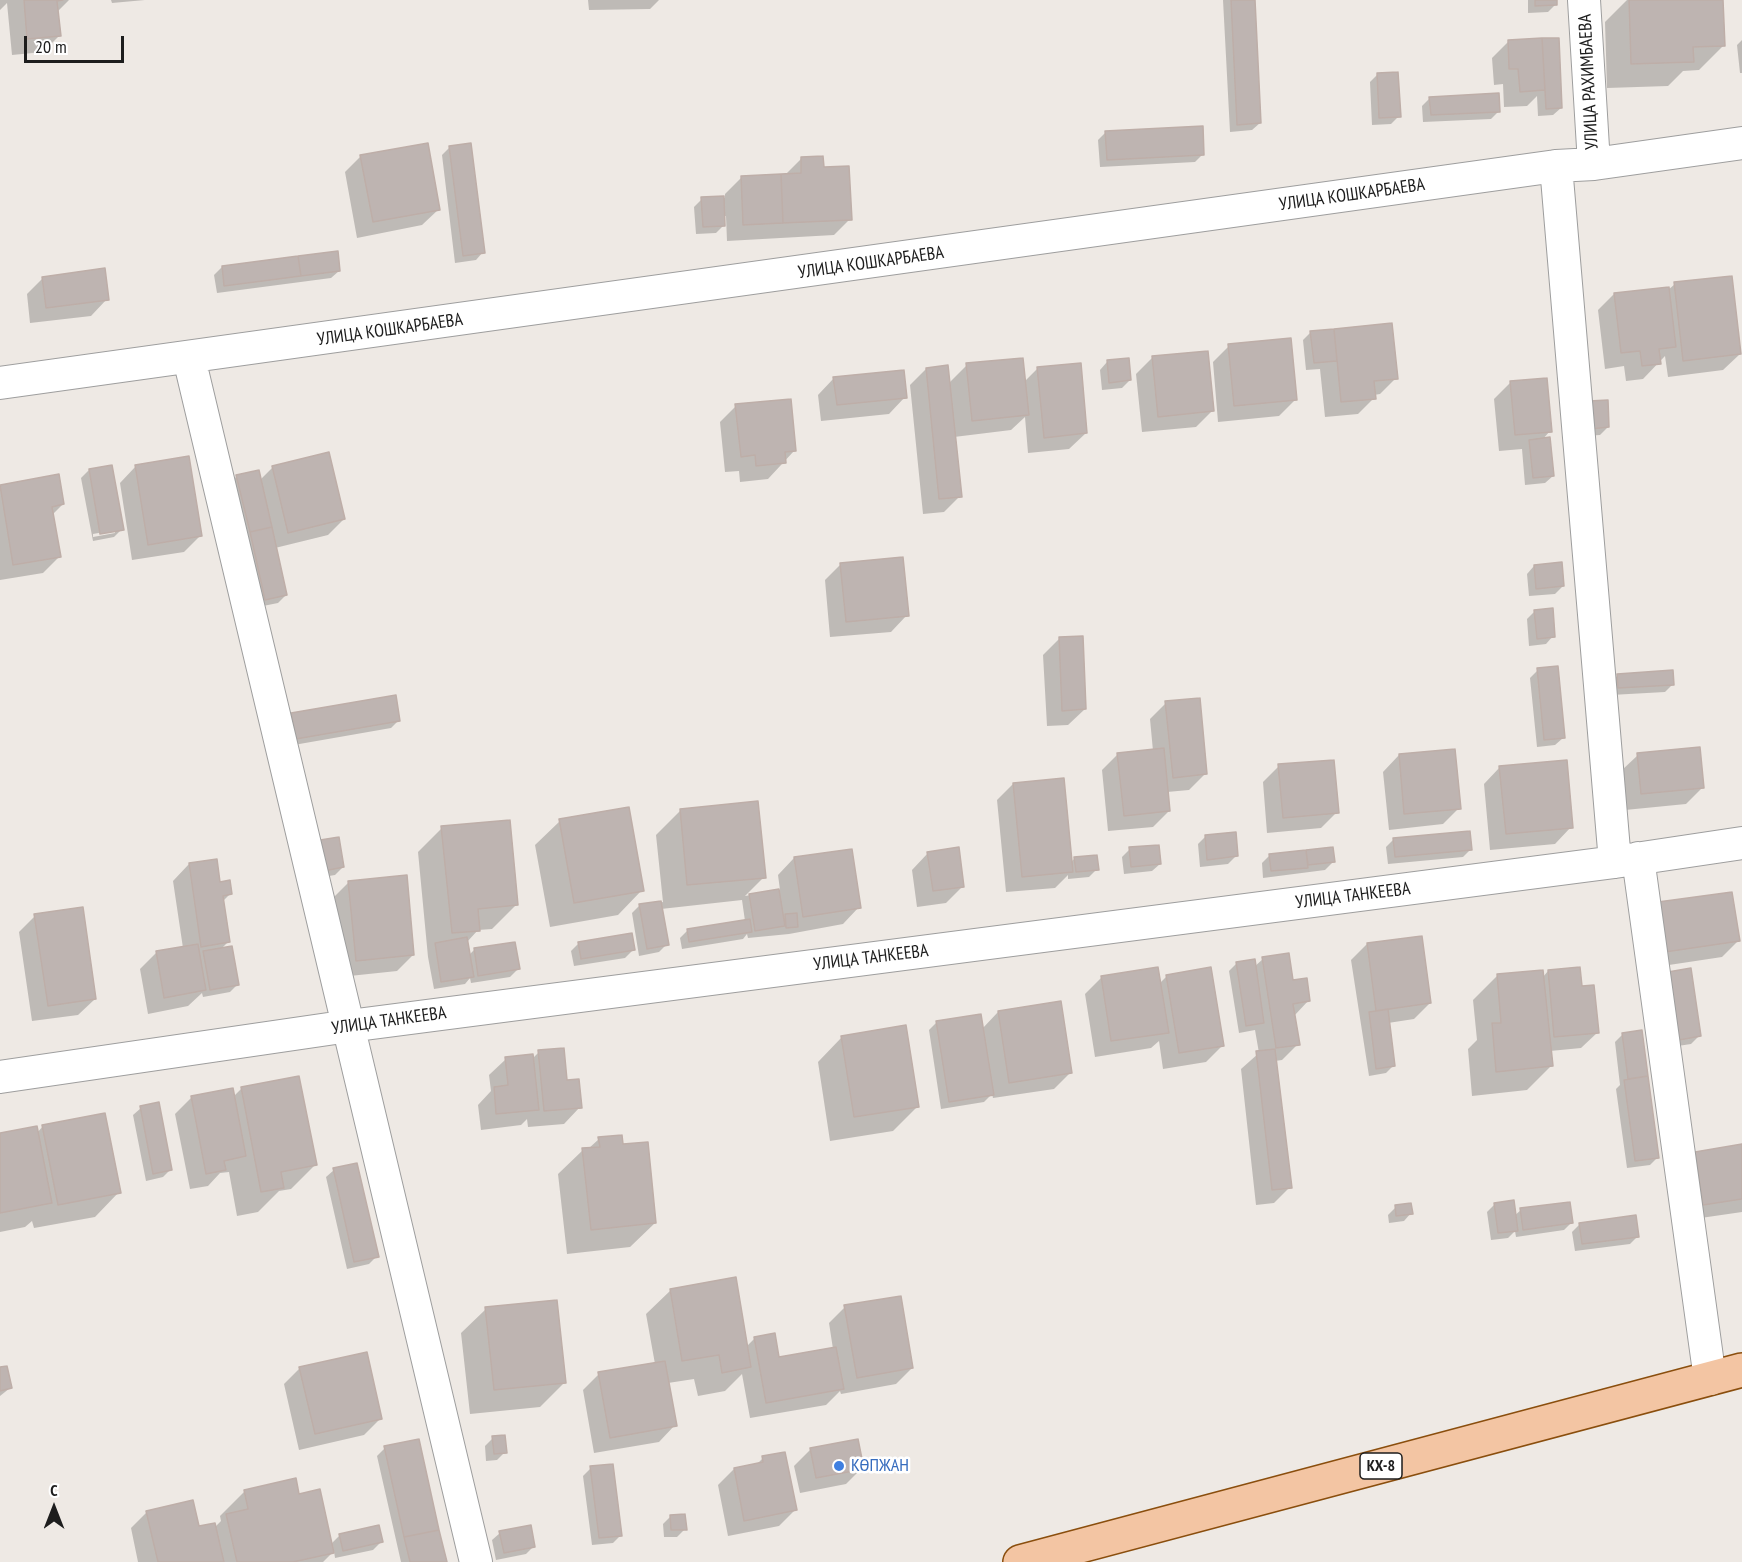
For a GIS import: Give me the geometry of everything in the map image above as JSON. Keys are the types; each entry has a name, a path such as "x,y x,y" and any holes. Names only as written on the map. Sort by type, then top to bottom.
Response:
{"main road":[{"name":"КХ-8","path":"1020,1562 1742,1370"}],"street":[{"name":"УЛИЦА РАХИМБАЕВА","path":"1584,0 1594,164"},
{"name":"УЛИЦА КОШКАРБАЕВА","path":"0,383 1556,166 1594,164 1742,143"},
{"path":"1556,166 1627,860 1710,1379"},
{"path":"189,358 476,1562"},
{"name":"УЛИЦА ТАНКЕЕВА","path":"0,1077 349,1026 1627,860 1742,843"}],"building":[{"path":"24,0 63,0 57,1 61,36 27,39"},
{"path":"1231,0 1255,0 1261,123 1237,125"},
{"path":"1535,0 1557,0 1557,5 1535,6"},
{"path":"1629,0 1723,0 1725,46 1693,47 1694,62 1631,64"},
{"path":"1542,38 1545,90 1520,92 1518,69 1509,69 1508,40"},
{"path":"1542,38 1559,38 1562,108 1546,109"},
{"path":"1398,72 1401,117 1379,118 1377,73"},
{"path":"1499,93 1500,112 1431,115 1429,97"},
{"path":"1203,126 1204,155 1107,160 1105,131"},
{"path":"428,143 440,210 373,222 360,155"},
{"path":"471,143 485,253 463,256 449,146"},
{"path":"823,156 824,167 849,166 852,220 783,223 781,174 801,173 801,157"},
{"path":"781,174 783,223 743,225 741,176"},
{"path":"724,196 725,226 703,227 701,197"},
{"path":"338,251 340,271 301,276 298,256"},
{"path":"298,256 301,276 224,286 222,266"},
{"path":"105,268 109,300 46,308 42,277"},
{"path":"1732,276 1741,354 1683,361 1674,282"},
{"path":"1669,287 1676,347 1659,349 1661,364 1642,366 1640,351 1621,353 1614,293"},
{"path":"1392,323 1398,379 1374,381 1376,399 1341,402 1334,329"},
{"path":"1334,329 1337,361 1314,363 1310,331"},
{"path":"1291,338 1297,400 1234,406 1228,344"},
{"path":"1208,351 1214,411 1158,417 1152,356"},
{"path":"1023,358 1029,415 972,421 966,363"},
{"path":"1129,358 1131,380 1109,383 1107,360"},
{"path":"1081,363 1087,433 1044,438 1037,367"},
{"path":"948,365 962,497 939,499 926,368"},
{"path":"904,370 907,398 837,405 833,377"},
{"path":"1547,378 1552,432 1515,435 1510,381"},
{"path":"791,399 796,451 785,452 786,463 756,466 755,455 741,457 735,404"},
{"path":"1608,400 1609,427 1591,429 1589,401"},
{"path":"1550,437 1554,476 1533,478 1529,440"},
{"path":"329,452 345,519 288,533 272,466"},
{"path":"189,456 202,536 148,545 135,465"},
{"path":"112,465 124,530 100,534 89,469"},
{"path":"259,470 272,527 250,532 236,475"},
{"path":"59,474 64,504 52,507 61,557 13,565 0,485"},
{"path":"272,527 287,595 265,600 250,532"},
{"path":"903,557 909,616 846,622 840,563"},
{"path":"1562,562 1564,586 1536,589 1534,565"},
{"path":"1553,608 1555,637 1537,639 1534,610"},
{"path":"1083,636 1086,709 1062,711 1059,637"},
{"path":"1558,666 1565,738 1544,740 1537,668"},
{"path":"1673,670 1674,685 1618,688 1617,674"},
{"path":"396,695 400,721 296,739 291,713"},
{"path":"1200,698 1207,774 1173,778 1165,701"},
{"path":"1700,747 1704,788 1641,794 1637,753"},
{"path":"1164,748 1170,811 1124,816 1117,753"},
{"path":"1455,749 1461,809 1404,814 1399,754"},
{"path":"1334,760 1339,813 1283,818 1278,764"},
{"path":"1567,760 1573,828 1506,834 1499,766"},
{"path":"1064,778 1073,872 1022,877 1013,783"},
{"path":"758,801 766,878 687,885 680,809"},
{"path":"629,807 644,891 574,903 559,819"},
{"path":"510,820 518,905 478,909 480,931 452,933 441,826"},
{"path":"1470,831 1472,850 1395,857 1393,838"},
{"path":"1236,832 1238,856 1207,860 1205,835"},
{"path":"339,837 344,867 319,872 314,841"},
{"path":"1159,845 1161,864 1131,867 1129,847"},
{"path":"959,847 964,887 933,891 927,852"},
{"path":"1333,847 1335,862 1308,865 1306,850"},
{"path":"852,849 861,908 803,917 794,857"},
{"path":"1306,850 1308,868 1271,871 1269,854"},
{"path":"1097,855 1099,870 1076,872 1074,857"},
{"path":"217,859 220,882 230,880 232,894 223,896 230,942 201,947 189,863"},
{"path":"407,875 414,955 356,961 348,881"},
{"path":"779,889 785,926 755,931 749,894"},
{"path":"1732,892 1740,941 1665,952 1658,902"},
{"path":"661,901 669,945 647,949 639,904"},
{"path":"83,907 96,999 48,1006 34,914"},
{"path":"797,913 798,927 786,928 785,914"},
{"path":"750,919 752,932 689,942 687,929"},
{"path":"632,933 635,950 581,959 578,942"},
{"path":"1422,936 1431,1003 1376,1011 1367,943"},
{"path":"467,937 474,977 441,982 435,943"},
{"path":"515,942 520,969 478,976 474,948"},
{"path":"198,944 206,990 164,998 156,951"},
{"path":"232,946 239,985 210,990 203,951"},
{"path":"1289,953 1293,980 1307,978 1310,1001 1293,1004 1300,1045 1276,1048 1262,957"},
{"path":"1255,959 1264,1023 1246,1026 1236,962"},
{"path":"1158,967 1169,1033 1111,1041 1101,976"},
{"path":"1211,967 1224,1046 1179,1053 1166,975"},
{"path":"1580,967 1582,986 1594,985 1599,1033 1554,1037 1548,970"},
{"path":"1691,968 1701,1036 1679,1040 1668,972"},
{"path":"1543,970 1553,1066 1496,1072 1492,1023 1501,1023 1497,974"},
{"path":"1061,1001 1072,1073 1009,1083 998,1011"},
{"path":"1388,1009 1395,1066 1376,1069 1369,1012"},
{"path":"981,1014 994,1095 949,1102 936,1021"},
{"path":"906,1025 919,1107 854,1117 841,1036"},
{"path":"1642,1030 1648,1076 1628,1079 1622,1033"},
{"path":"564,1048 567,1080 579,1079 582,1108 544,1111 538,1050"},
{"path":"1275,1049 1292,1188 1272,1190 1256,1051"},
{"path":"533,1054 539,1110 496,1114 494,1087 508,1085 505,1057"},
{"path":"299,1076 317,1165 281,1172 284,1188 261,1192 241,1087"},
{"path":"1648,1076 1659,1158 1635,1161 1624,1080"},
{"path":"233,1088 246,1156 224,1161 226,1170 206,1174 191,1096"},
{"path":"159,1102 172,1170 153,1174 140,1106"},
{"path":"105,1113 121,1193 58,1205 42,1125"},
{"path":"37,1126 52,1203 0,1213 0,1133"},
{"path":"622,1135 623,1144 648,1142 656,1223 591,1230 582,1148 600,1147 598,1137"},
{"path":"1742,1144 1742,1199 1703,1205 1695,1152"},
{"path":"357,1163 379,1257 354,1262 333,1168"},
{"path":"1514,1200 1518,1231 1498,1233 1494,1203"},
{"path":"1570,1202 1573,1223 1523,1230 1520,1208"},
{"path":"1411,1203 1413,1214 1396,1216 1395,1205"},
{"path":"1636,1215 1639,1237 1582,1244 1579,1223"},
{"path":"736,1277 751,1367 722,1373 719,1355 682,1361 670,1289"},
{"path":"901,1296 913,1368 857,1378 844,1305"},
{"path":"557,1300 566,1383 494,1390 485,1307"},
{"path":"775,1333 779,1357 836,1347 844,1389 766,1403 754,1337"},
{"path":"367,1352 382,1419 315,1434 299,1367"},
{"path":"665,1361 677,1426 610,1438 598,1372"},
{"path":"7,1366 12,1388 0,1391 0,1367"},
{"path":"505,1435 507,1453 494,1454 492,1436"},
{"path":"419,1439 439,1530 404,1537 384,1446"},
{"path":"858,1439 864,1469 816,1478 810,1448"},
{"path":"785,1452 797,1510 744,1521 734,1468 763,1462 762,1456"},
{"path":"613,1464 622,1536 599,1538 590,1466"},
{"path":"296,1478 299,1494 320,1489 334,1553 293,1562 237,1562 226,1514 248,1509 244,1490"},
{"path":"193,1500 199,1526 215,1523 224,1562 158,1562 146,1511"},
{"path":"685,1514 687,1530 671,1530 670,1515"},
{"path":"379,1525 383,1542 343,1551 339,1534"},
{"path":"531,1525 535,1547 504,1553 499,1531"},
{"path":"439,1530 447,1562 410,1562 404,1537"}],"place":[{"name":"КӨПЖАН","path":"839,1466"}]}
